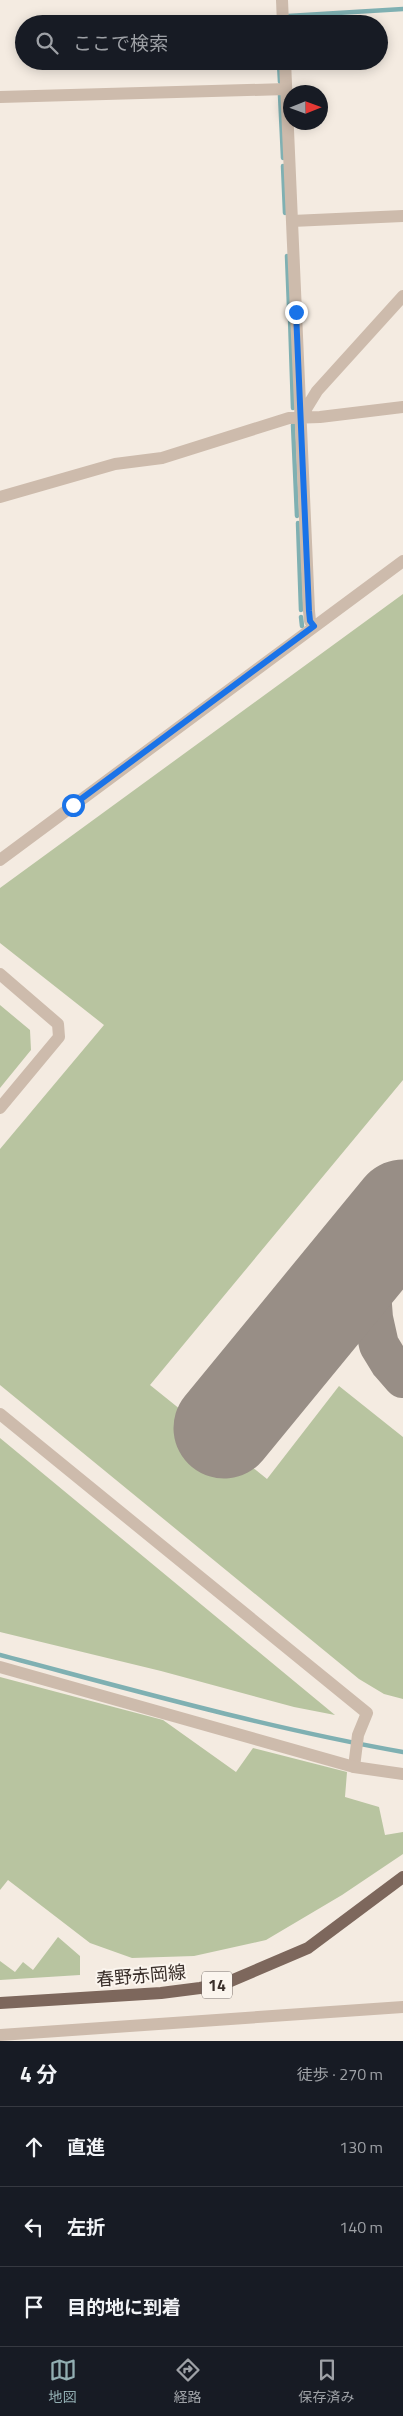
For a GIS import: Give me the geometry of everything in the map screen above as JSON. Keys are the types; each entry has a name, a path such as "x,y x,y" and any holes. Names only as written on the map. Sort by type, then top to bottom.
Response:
{"main road":[{"name":"春野赤岡線","path":"0,2003 161,1993 226,1983 308,1948 403,1876"}],"street":[{"path":"282,0 283,15"},
{"path":"285,70 286,85"},
{"path":"0,97 283,89"},
{"path":"288,130 309,611 310,621 314,626"},
{"path":"292,221 403,216"},
{"path":"301,417 317,391 403,296"},
{"path":"0,497 115,464 162,458 289,418 403,407"},
{"path":"0,860 403,561"},
{"path":"0,974 58,1024 59,1037 0,1108"},
{"path":"0,1414 367,1713 358,1735 355,1762"},
{"path":"0,1667 403,1774"},
{"path":"0,2035 403,2007"}],"green space":[{"path":"403,594 403,1080 150,1385 267,1479 339,1386 403,1437 403,1699 384,1694 359,1679 0,1385 0,1149 104,1025 0,943 0,888"},
{"path":"0,1005 30,1030 31,1050 0,1088"},
{"path":"0,1438 335,1715 294,1707 161,1671 0,1632"},
{"path":"0,1677 163,1720 236,1772 253,1748 347,1772 345,1797 379,1807 385,1835 403,1832 403,1854 342,1895 266,1940 194,1956 132,1958 90,1943 8,1880 0,1890"},
{"path":"58,1937 80,1956 80,1975 0,1980 0,1961 15,1972 23,1962 33,1970"}],"waterway":[{"path":"304,15 403,9"},
{"path":"279,70 280,82"},
{"path":"280,95 283,158"},
{"path":"283,166 285,213"},
{"path":"287,256 289,307"},
{"path":"290,318 293,408"},
{"path":"293,425 297,516"},
{"path":"298,523 301,610"},
{"path":"301,617 302,626"},
{"path":"0,1655 251,1720 403,1752"}],"taxiway":[{"path":"398,1216 384,1230 371,1292 373,1318 379,1345 390,1363 403,1378"}],"runway":[{"path":"224,1428 403,1210"}],"route":[{"path":"73,805 314,626 310,621 309,611 296,312"}]}
